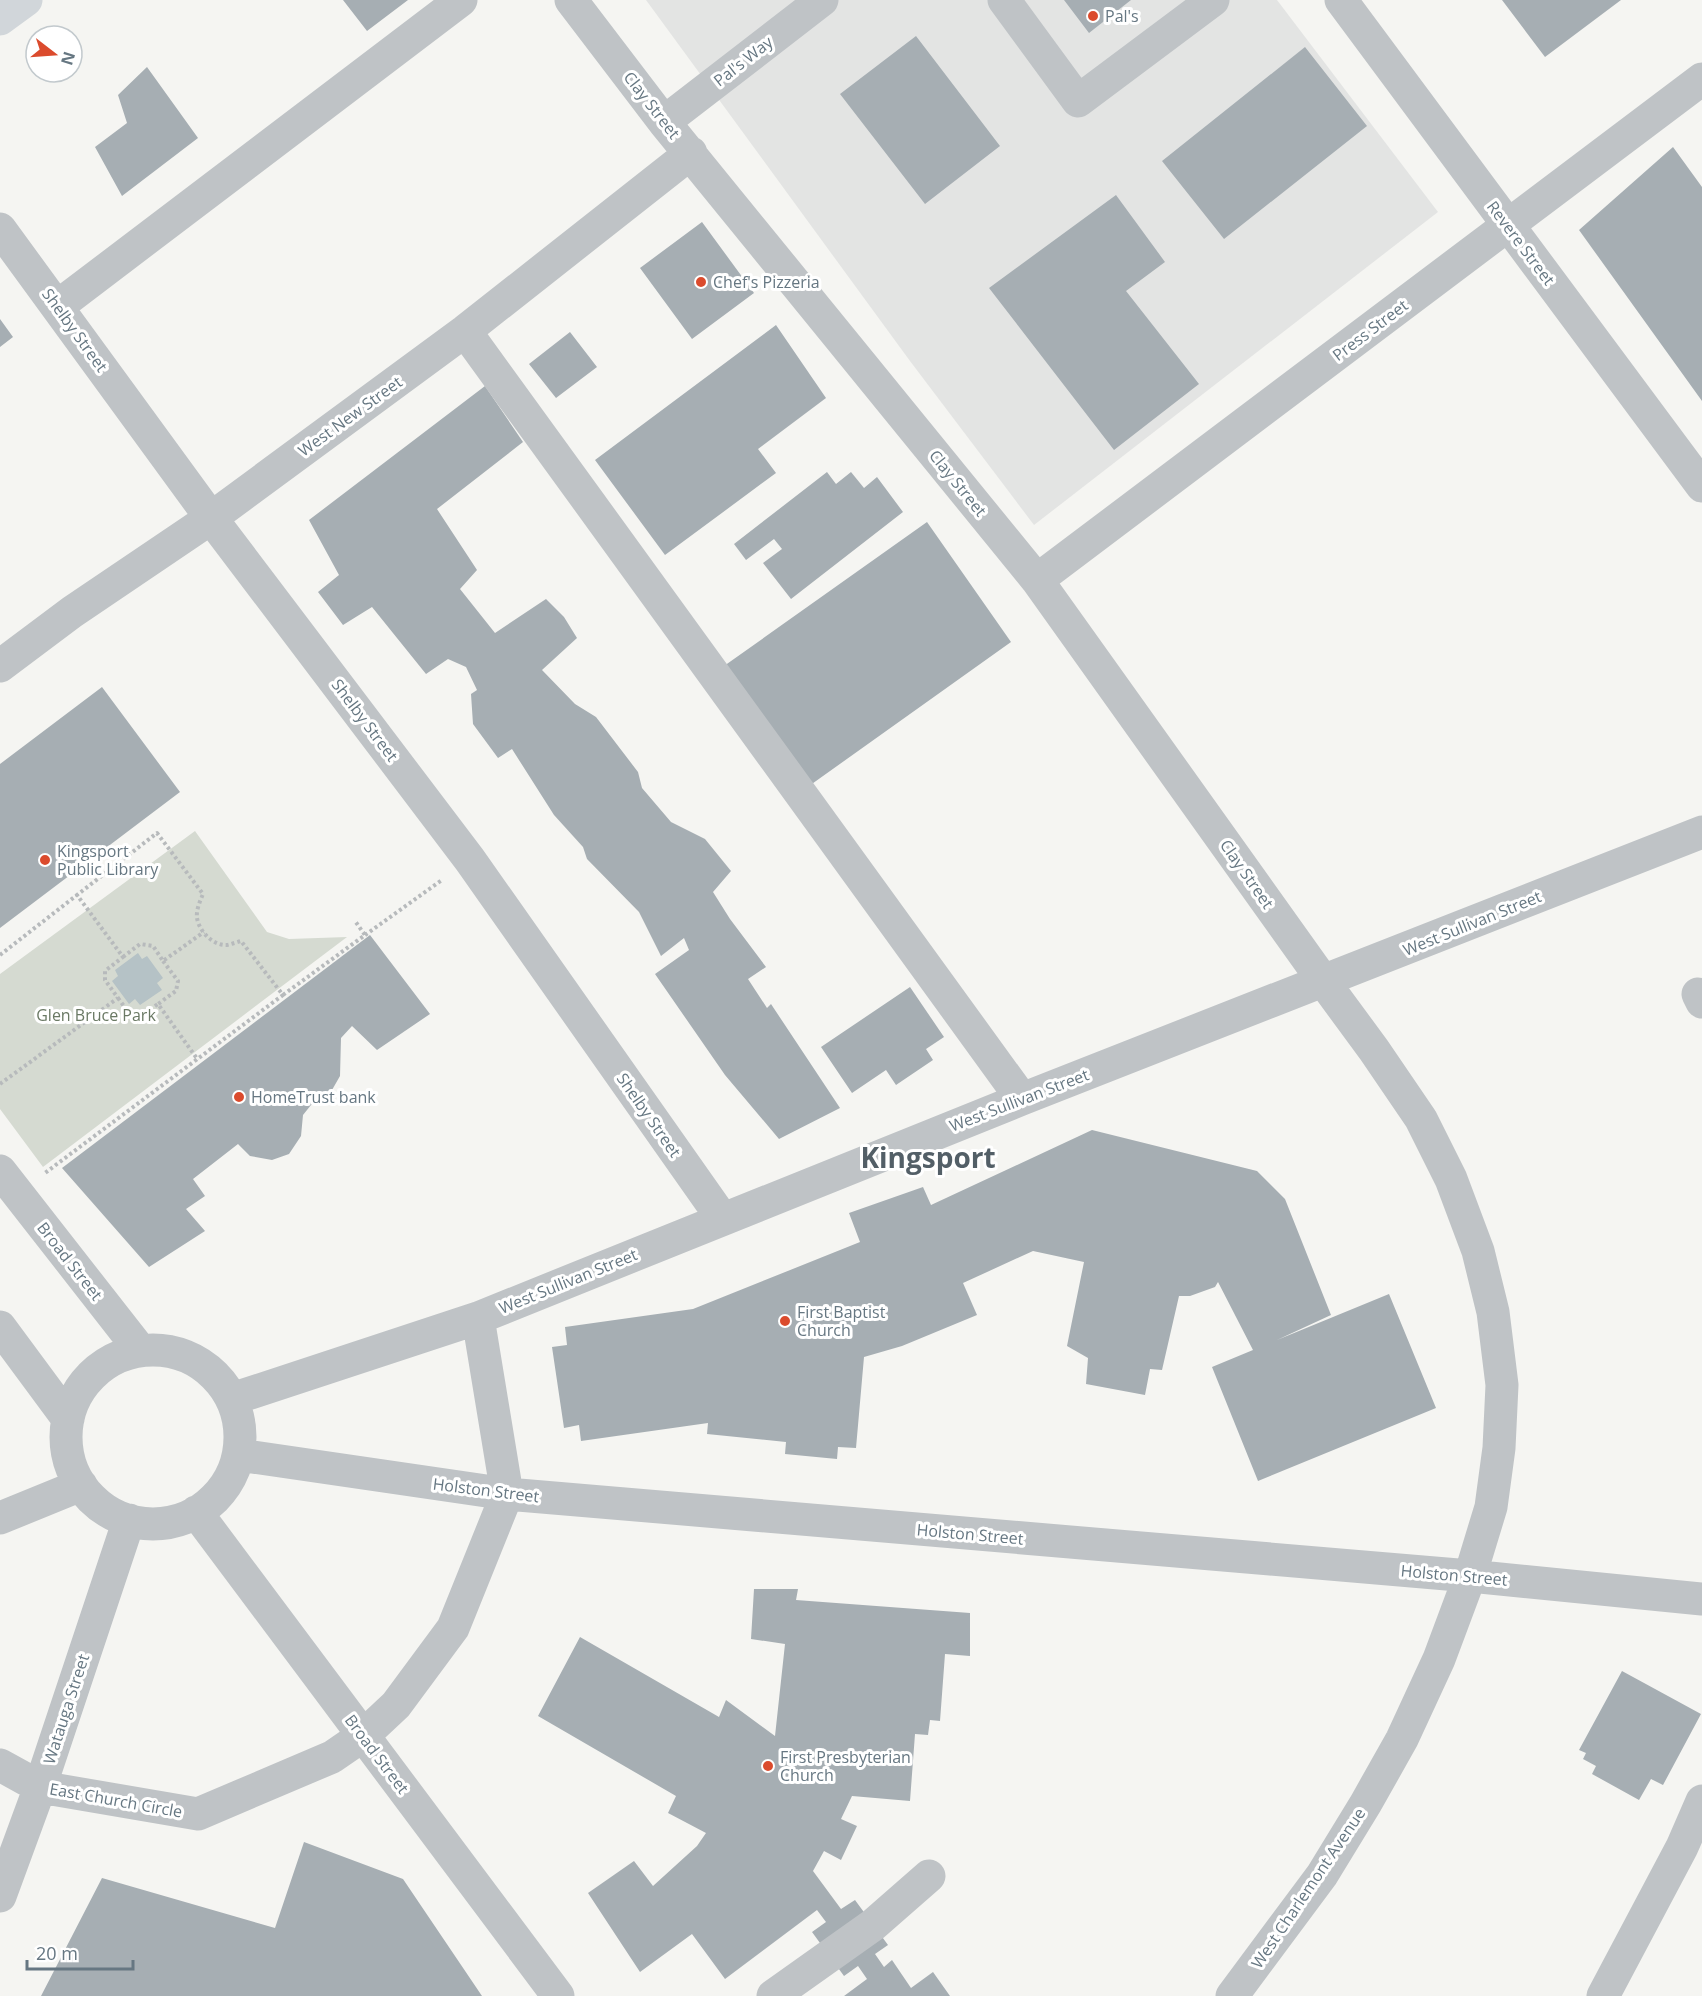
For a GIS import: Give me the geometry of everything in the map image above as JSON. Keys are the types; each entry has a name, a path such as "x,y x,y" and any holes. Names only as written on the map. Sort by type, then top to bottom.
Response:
{"main road":[{"path":"0,20 26,0"}],"street":[{"path":"58,306 461,0"},
{"name":"Clay Street","path":"571,0 664,122 1037,580 1324,982"},
{"name":"Pal's Way","path":"664,122 822,0"},
{"path":"1004,0 1078,101 1213,0"},
{"name":"Revere Street","path":"1341,0 1702,486"},
{"name":"Press Street","path":"1037,580 1702,79"},
{"name":"West New Street","path":"0,666 72,612 212,518 465,331 691,153"},
{"name":"Shelby Street","path":"0,229 212,518 470,860 722,1218"},
{"path":"465,331 1022,1099"},
{"name":"West Sullivan Street","path":"232,1399 477,1318 722,1218 1702,832"},
{"name":"West Charlemont Avenue","path":"1232,1996 1322,1875 1402,1739 1439,1659 1470,1576 1491,1507 1499,1448 1502,1385 1492,1312 1478,1251 1451,1179 1421,1119 1324,982"},
{"name":"Broad Street","path":"0,1171 140,1350"},
{"path":"477,1318 507,1494"},
{"path":"0,1327 68,1419"},
{"path":"140,1350 168,1350 194,1359 216,1376 232,1399 240,1426 239,1455 230,1478 216,1497 196,1512 175,1521 152,1524 129,1520 110,1512 94,1501 81,1485 71,1464 67,1442 68,1419 78,1394 93,1373 115,1358 140,1350"},
{"name":"Holston Street","path":"239,1455 507,1494 1470,1576 1702,1599"},
{"path":"0,1518 81,1485"},
{"name":"East Church Circle","path":"0,1765 40,1787 198,1814 332,1757 364,1735 396,1705 453,1629 507,1494"},
{"name":"Broad Street","path":"196,1512 558,1996"},
{"name":"Watauga Street","path":"0,1896 40,1787 129,1520"},
{"path":"1603,1996 1682,1847 1702,1801"},
{"path":"773,1996 873,1925 929,1876"}],"path":[{"path":"0,955 157,833 203,894 197,919 211,941 226,945 241,941 283,995"},
{"path":"42,1175 283,995 470,860"},
{"path":"77,895 123,957"},
{"path":"355,921 365,935"},
{"path":"163,962 204,932"},
{"path":"140,944 153,946 178,981 176,991 141,1016 129,1013 105,980 105,971 123,957 140,944"},
{"path":"0,1084 118,998"},
{"path":"158,1004 198,1060"}],"shaded area":[{"path":"646,0 1277,0 1438,212 1034,525 910,361"},
{"path":"138,953 142,959 147,956 163,978 157,983 162,990 140,1005 135,999 129,1004 112,981 118,976 115,970"}],"green space":[{"name":"Glen Bruce Park","path":"195,831 267,932 289,939 347,937 43,1167 0,1109 0,974"}],"building":[{"path":"343,0 408,0 367,31"},
{"name":"Pal's","path":"1064,0 1131,0 1089,33"},
{"path":"1502,0 1621,0 1545,57"},
{"path":"916,36 1000,146 925,204 840,94"},
{"path":"1305,47 1367,126 1224,239 1162,161"},
{"path":"147,67 198,138 122,196 95,147 127,123 118,95"},
{"path":"1673,147 1702,187 1702,401 1579,230"},
{"path":"1116,195 1165,262 1126,291 1199,384 1114,450 989,288"},
{"path":"702,222 754,293 692,339 640,268"},
{"path":"0,319 13,337 0,347"},
{"path":"776,325 826,398 758,449 776,473 665,555 595,460"},
{"path":"570,332 597,367 556,398 529,364"},
{"path":"485,386 523,442 437,509 477,570 460,589 495,633 546,599 564,617 577,638 542,670 575,704 596,717 638,772 642,788 671,822 705,839 731,871 713,892 766,967 748,979 767,1008 771,1004 840,1108 779,1139 725,1075 655,974 689,950 684,938 661,956 639,912 587,859 583,847 554,815 512,749 498,758 473,724 471,694 477,690 466,667 448,659 426,674 372,607 343,625 318,592 339,575 309,520"},
{"path":"827,472 836,484 851,472 864,488 877,477 903,512 791,599 763,563 782,549 774,539 746,560 734,544"},
{"path":"927,522 1011,642 809,786 724,666"},
{"name":"Kingsport Public Library","path":"102,687 180,792 0,928 0,764"},
{"name":"HomeTrust bank","path":"370,935 430,1014 377,1050 352,1026 341,1038 340,1076 332,1090 311,1105 303,1115 301,1136 289,1154 272,1160 250,1156 238,1144 193,1179 205,1196 186,1209 205,1231 149,1267 62,1168"},
{"path":"910,987 944,1037 926,1049 933,1060 896,1085 886,1070 852,1093 821,1047"},
{"path":"1092,1130 1257,1171 1285,1199 1331,1315 1277,1340 1389,1294 1436,1408 1258,1481 1212,1367 1253,1350 1218,1282 1215,1287 1190,1296 1179,1296 1162,1370 1150,1369 1145,1395 1086,1384 1088,1358 1067,1346 1084,1262 1033,1251 963,1283 977,1315 902,1346 864,1357 856,1448 838,1447 837,1459 785,1454 786,1442 707,1434 708,1423 581,1441 579,1425 564,1428 552,1347 567,1345 565,1327 693,1309 860,1242 849,1213 923,1187 931,1205"},
{"name":"First Presbyterian Church","path":"754,1589 798,1589 796,1600 970,1613 970,1656 945,1654 940,1721 930,1720 928,1735 915,1734 910,1801 852,1796 841,1819 857,1826 841,1860 824,1851 813,1871 841,1909 855,1900 888,1945 875,1954 884,1967 892,1960 911,1988 933,1972 950,1996 844,1996 867,1979 858,1966 844,1976 812,1932 826,1922 817,1910 725,1979 692,1934 640,1972 588,1893 634,1861 653,1886 697,1846 706,1833 668,1813 676,1796 538,1716 580,1637 719,1717 726,1700 775,1736 785,1644 751,1639"},
{"path":"1622,1671 1701,1714 1663,1785 1651,1779 1639,1800 1592,1774 1596,1766 1583,1759 1586,1753 1579,1750"},
{"path":"304,1842 403,1879 482,1996 41,1996 102,1878 275,1928"}],"place":[{"name":"Pal's","path":"1093,16"},
{"name":"Chef's Pizzeria","path":"701,282"},
{"name":"Kingsport Public Library","path":"45,860"},
{"name":"HomeTrust bank","path":"239,1097"},
{"name":"First Baptist Church","path":"785,1321"},
{"name":"First Presbyterian Church","path":"768,1766"}],"district":[{"name":"Kingsport","path":"928,1158"}]}
